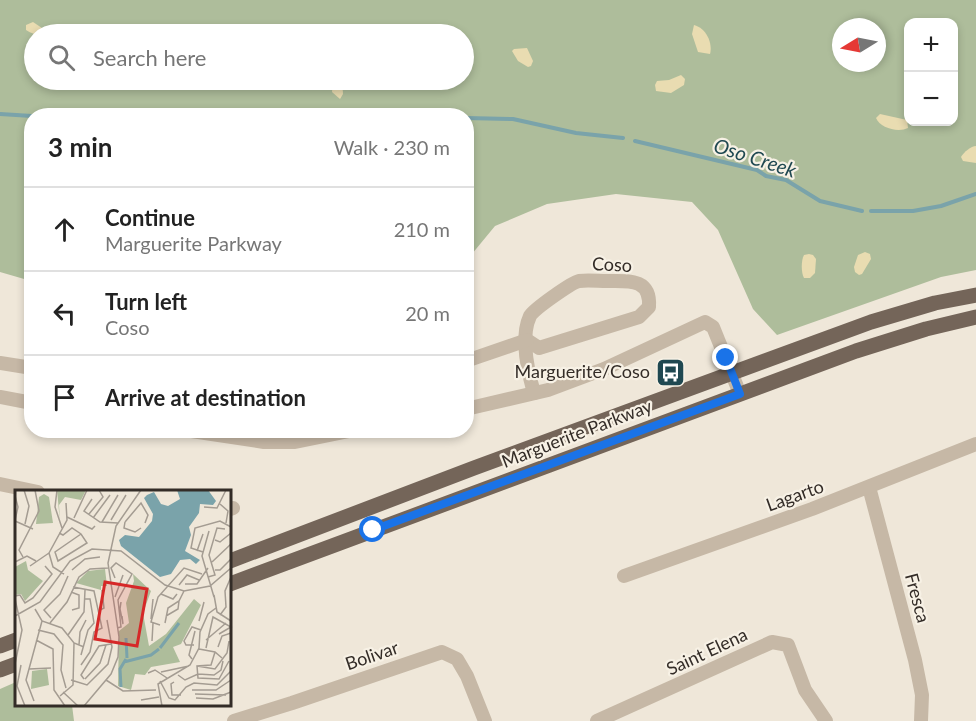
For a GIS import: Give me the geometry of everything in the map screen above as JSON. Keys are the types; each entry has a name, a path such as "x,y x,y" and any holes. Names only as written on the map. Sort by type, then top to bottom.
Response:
{"main road":[{"name":"Marguerite Parkway","path":"231,561 871,322 935,303 976,295"},
{"name":"Marguerite Parkway","path":"231,584 856,351 926,329 976,317"},
{"path":"0,646 15,640"},
{"path":"0,670 15,664"}],"street":[{"name":"Coso","path":"526,340 539,348 639,317 649,307 650,298 646,289 630,281 577,281 533,311 529,318 526,340 526,364 534,393"},
{"path":"474,407 548,390 604,369 705,322 713,327 740,394"},
{"name":"Coso","path":"474,358 526,340"},
{"path":"0,363 24,367"},
{"path":"0,397 24,401"},
{"path":"249,438 264,442 295,442 315,438"},
{"name":"Lagarto","path":"624,576 812,509 976,444"},
{"path":"0,484 28,490"},
{"name":"Fresca","path":"869,487 915,660 922,695 921,721"},
{"name":"Saint Elena","path":"597,721 772,642 788,645 805,690 826,721"},
{"name":"Bolivar","path":"234,721 442,652 457,659 467,676 485,721"}],"green space":[{"path":"0,0 976,0 976,270 941,277 777,335 753,309 718,230 692,202 616,194 547,204 495,226 474,252 474,108 24,108 24,279 0,272"},
{"path":"15,682 15,706 72,706 74,721 0,721 0,689"}],"sand":[{"path":"694,25 708,36 710,54 698,52 692,34"},
{"path":"527,48 533,61 528,67 518,61 512,51"},
{"path":"681,75 685,79 684,85 671,93 656,91 657,81 669,80"},
{"path":"332,90 343,90 343,94 340,99"},
{"path":"880,114 904,119 904,126 908,128 895,130 885,127 876,118"},
{"path":"976,146 976,163 963,161 961,157 964,153"},
{"path":"865,252 870,254 871,259 859,275 855,272 854,267 858,255"},
{"path":"809,254 816,259 815,273 810,278 804,278 802,260 804,255"}],"waterway":[{"name":"Oso Creek","path":"0,114 24,116"},
{"name":"Oso Creek","path":"474,118 513,119 576,133 623,138"},
{"name":"Oso Creek","path":"635,141 757,170 766,176 786,180 820,201 862,211"},
{"name":"Oso Creek","path":"871,211 913,211 941,206 976,194"}],"place":[{"name":"Marguerite/Coso","path":"671,372"}],"route":[{"path":"373,530 740,394 726,358"}]}
